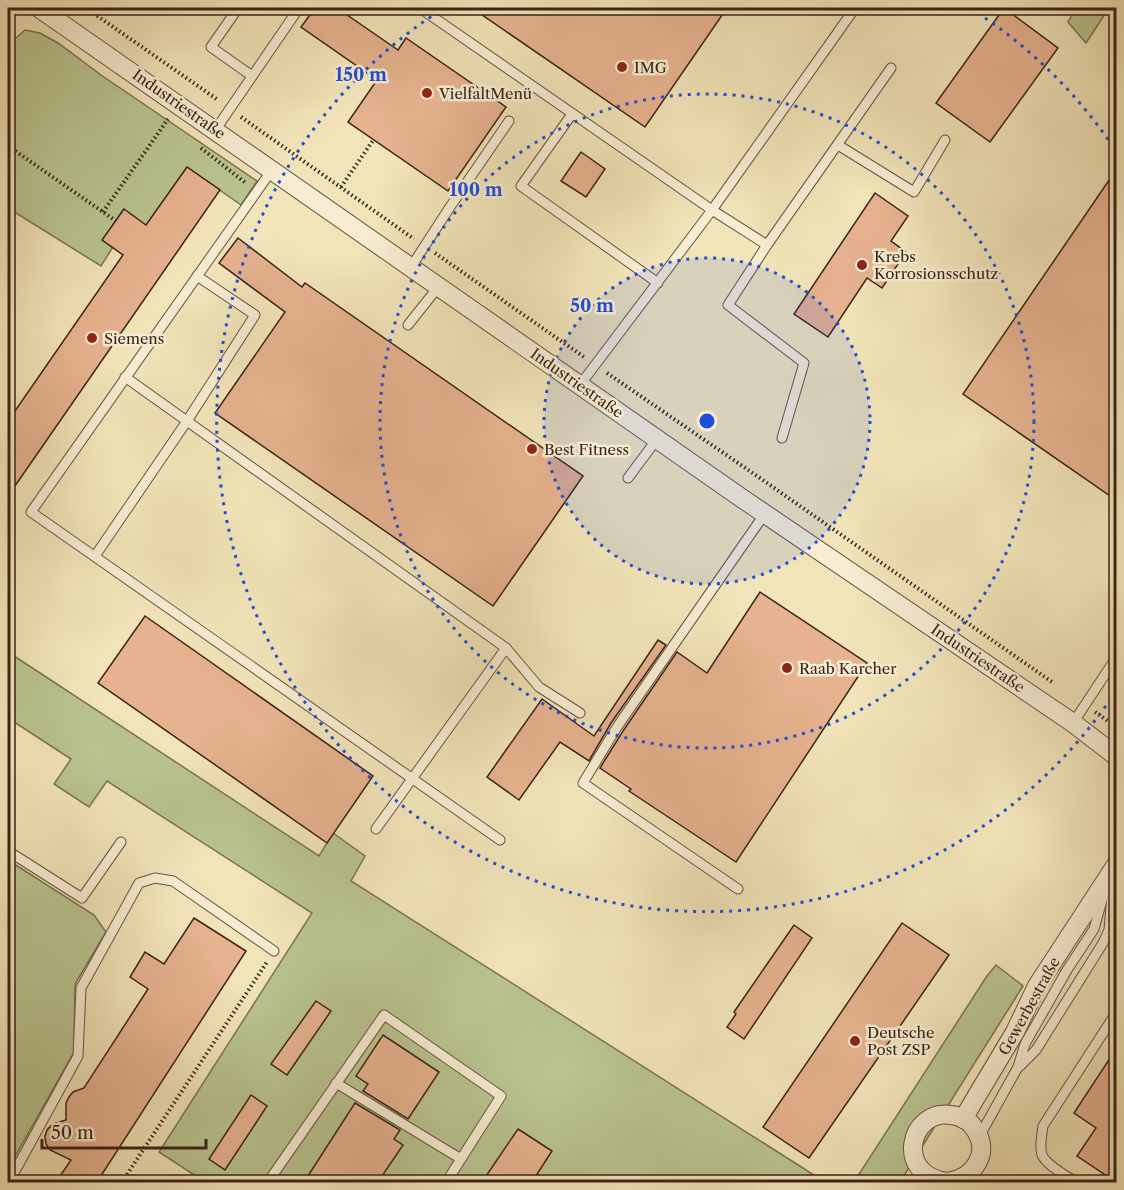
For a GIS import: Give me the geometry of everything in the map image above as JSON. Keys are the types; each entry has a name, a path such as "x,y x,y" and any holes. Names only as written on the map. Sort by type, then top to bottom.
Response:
{"street":[{"name":"Industriestraße","path":"39,8 216,129 657,439 1073,723 1116,756"},
{"name":"Gewerbestraße","path":"963,1119 1015,1032 1037,986 1112,872"},
{"path":"946,1114 957,1116 974,1128 979,1137 980,1158 968,1176 958,1181 948,1182 937,1181 927,1176 917,1177 914,1139 926,1121 946,1114"}],"lane":[{"path":"238,8 211,47 252,76"},
{"path":"216,129 299,8"},
{"path":"420,8 712,210 767,245"},
{"path":"580,385 712,210 855,8"},
{"path":"782,438 804,363 728,306 767,245 891,69"},
{"path":"572,114 521,186 658,283"},
{"path":"411,267 509,121"},
{"path":"838,145 914,192 945,140"},
{"path":"272,170 32,512 500,840"},
{"path":"95,556 187,421 255,315 197,276"},
{"path":"408,325 439,286"},
{"path":"125,377 506,648 539,687 580,713"},
{"path":"628,478 657,439"},
{"path":"738,889 583,783 617,727 759,522"},
{"path":"376,829 506,648"},
{"path":"1073,723 1116,658"},
{"path":"8,851 82,898 121,842"},
{"path":"1018,1067 1036,1050 1104,943 1109,930 1112,872"},
{"path":"979,1137 1018,1067 1025,1044 1067,970 1094,929 1112,872"},
{"path":"12,1181 78,1056 81,988 139,883 155,878 173,881 274,951"},
{"path":"1076,1182 1053,1167 1042,1156 1043,1126 1116,1013"},
{"path":"268,1182 384,1015 501,1096 447,1181 449,1182"},
{"path":"336,1083 461,1158"}],"path":[{"path":"86,8 980,632"},
{"path":"104,212 179,104"},
{"path":"341,187 374,139"},
{"path":"8,146 116,221"},
{"path":"122,1182 274,951"}],"green space":[{"path":"1076,8 1109,8 1086,43 1068,22"},
{"path":"25,30 40,33 58,43 257,181 241,205 187,167 139,236 123,210 103,240 113,247 101,266 8,208 8,45"},
{"path":"8,652 319,856 333,833 365,856 351,881 825,1182 205,1182 159,1152 312,913 107,781 89,807 54,784 71,759 8,718"},
{"path":"8,860 94,915 106,932 75,984 74,1052 8,1169"},
{"path":"996,965 1023,986 900,1182 854,1182 987,976"}],"building":[{"name":"VielfaltMenü","path":"315,8 337,8 398,50 406,38 506,107 448,191 348,122 377,80 301,27"},
{"name":"IMG","path":"472,8 727,8 645,127"},
{"path":"1004,8 1058,48 990,142 936,103"},
{"path":"581,152 605,169 586,197 561,181"},
{"name":"Siemens","path":"187,167 220,190 8,496 8,421 123,255 102,240 124,209 146,225"},
{"path":"1116,170 1116,500 963,394"},
{"name":"Krebs Korrosionsschutz","path":"875,193 908,216 891,241 906,252 882,288 867,278 828,337 794,314"},
{"path":"238,238 302,287 305,283 583,476 493,606 215,413 285,312 219,263"},
{"path":"760,592 867,663 736,862 629,791 631,789 600,768 677,652 707,673"},
{"path":"145,616 373,776 327,843 98,683"},
{"path":"658,640 666,645 611,723 589,761 560,742 519,800 487,777 542,699 594,736"},
{"path":"194,918 246,951 97,1182 56,1182 71,1160 50,1150 46,1144 47,1130 53,1124 66,1120 66,1103 69,1097 73,1092 84,1088 148,989 130,977 145,952 164,964"},
{"name":"Deutsche Post ZSP","path":"902,923 949,955 809,1158 763,1127"},
{"path":"794,925 812,938 744,1039 727,1027 736,1014 734,1012"},
{"path":"316,1001 331,1011 287,1075 271,1064"},
{"path":"383,1035 439,1072 408,1119 363,1091 368,1084 356,1076"},
{"path":"1116,1049 1116,1182 1077,1156 1096,1128 1074,1113"},
{"path":"251,1095 267,1106 225,1170 209,1159"},
{"path":"355,1103 400,1130 394,1139 403,1145 378,1182 304,1182"},
{"path":"518,1129 552,1151 532,1182 482,1182"}],"place":[{"name":"IMG","path":"622,67"},
{"name":"VielfaltMenü","path":"427,93"},
{"name":"Krebs Korrosionsschutz","path":"862,265"},
{"name":"Siemens","path":"92,338"},
{"name":"Best Fitness","path":"532,449"},
{"name":"Raab Karcher","path":"787,668"},
{"name":"Deutsche Post ZSP","path":"855,1041"}]}
